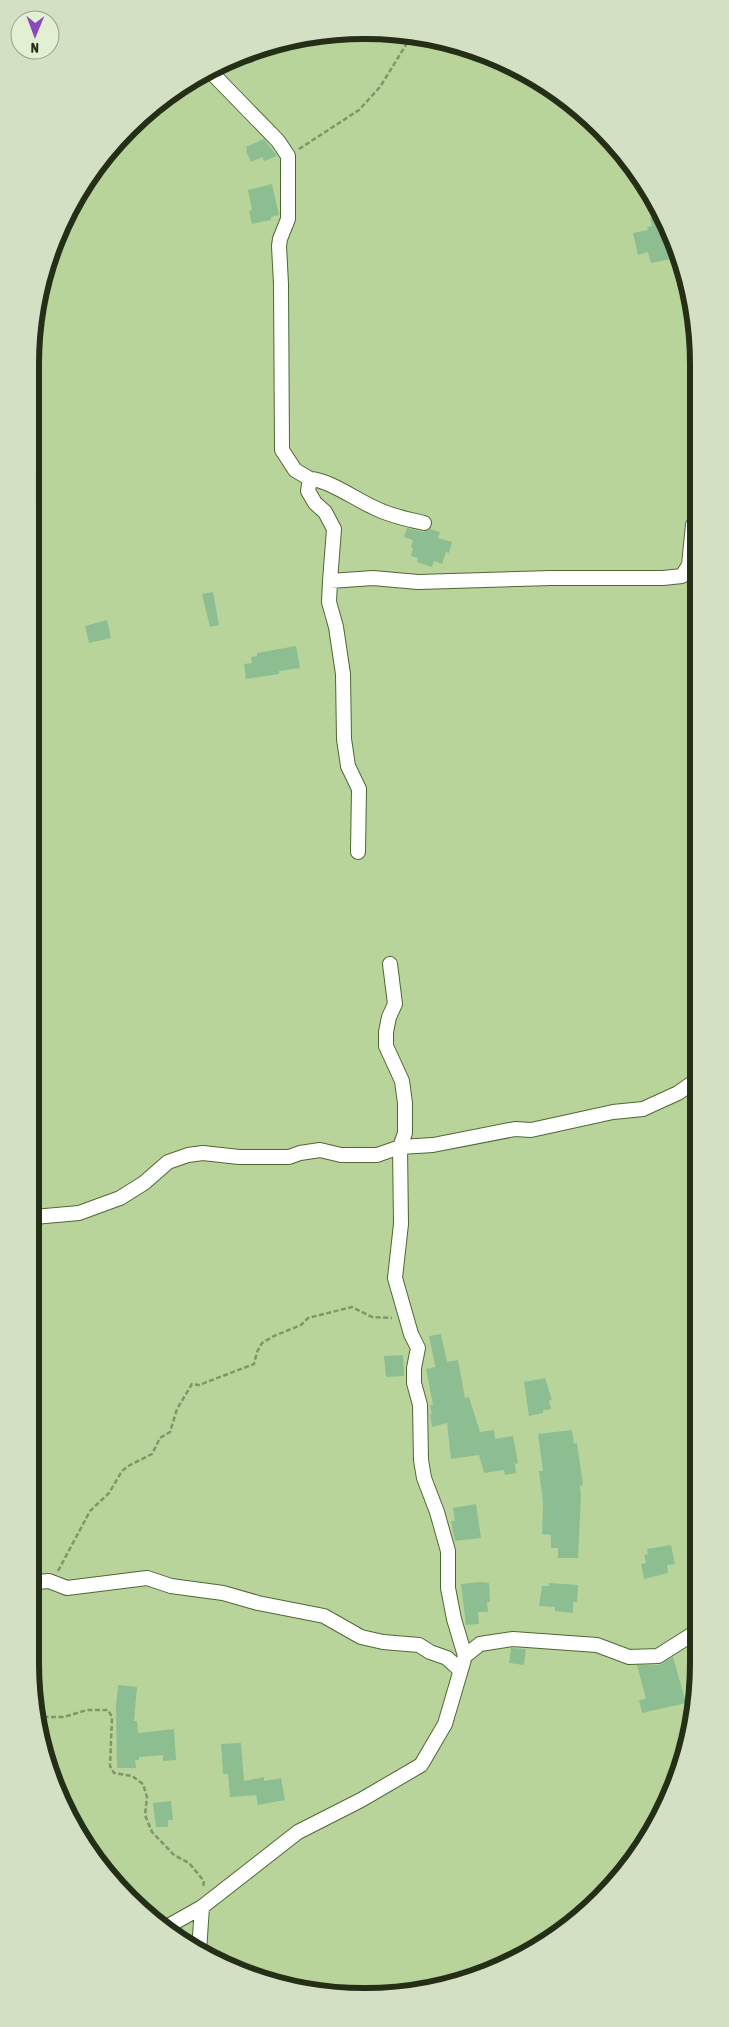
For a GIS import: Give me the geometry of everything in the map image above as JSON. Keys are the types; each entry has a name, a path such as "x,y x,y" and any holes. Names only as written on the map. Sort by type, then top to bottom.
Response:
{"street":[{"path":"214,75 278,141 288,156 288,219 279,246 282,450 295,470 310,479 327,484 377,510 424,523"},
{"path":"310,479 308,491 315,503 325,512 334,529 329,602 336,627 343,674 348,766 359,789 358,852"},
{"path":"330,581 373,578 418,582 533,578 663,578 682,576 689,565 690,555"},
{"path":"390,964 395,1004 388,1017 386,1046 402,1081 406,1133 400,1147 401,1224 395,1278 411,1334 418,1348 414,1368 414,1383 420,1405 421,1460 424,1478 437,1512 448,1551 448,1588 454,1619 465,1656"},
{"path":"39,1216 79,1212 120,1198 144,1183 168,1162 188,1155 203,1153 239,1157 289,1157 320,1150 341,1155 377,1155 400,1147 432,1145 516,1130 531,1130 613,1112 643,1109 678,1093 690,1085"},
{"path":"42,1582 67,1588 147,1578 171,1586 223,1593 258,1603 324,1616 361,1637 384,1642 419,1645 430,1652 447,1658 460,1670"},
{"path":"171,1924 202,1907 298,1832 361,1800 421,1764 445,1724 465,1656 480,1644 513,1639 597,1645 629,1656 658,1656 690,1636"},
{"path":"199,1943 202,1907"}],"path":[{"path":"288,156 359,110 380,87 408,42"},
{"path":"42,1582 66,1558 90,1510 109,1493 122,1472 130,1465 152,1454 160,1438 170,1432 177,1410 192,1384 199,1384 254,1364 262,1343 301,1325 308,1318 352,1307 372,1317 406,1318"},
{"path":"44,1717 64,1717 87,1710 108,1710 112,1717 110,1766 114,1772 132,1776 143,1784 147,1797 145,1815 152,1832 174,1855 189,1863 204,1881 202,1907"}],"building":[{"path":"264,139 277,156 264,161 262,157 251,162 246,147"},
{"path":"272,184 279,215 271,217 271,220 252,224 249,211 252,210 248,190"},
{"path":"655,216 657,220 672,259 651,263 648,252 638,255 633,233 648,230 647,227 652,226 650,217"},
{"path":"407,528 423,532 430,529 440,532 438,538 452,542 449,553 446,552 442,564 434,561 432,567 417,562 418,558 411,556 413,540 404,537"},
{"path":"213,592 219,625 210,627 202,594"},
{"path":"107,620 111,638 89,643 85,626"},
{"path":"296,646 300,668 279,671 279,674 246,679 244,664 252,663 251,657 257,656 257,653"},
{"path":"441,1334 447,1362 458,1360 465,1398 469,1397 480,1432 494,1430 495,1439 513,1436 518,1463 515,1464 516,1473 505,1475 504,1470 484,1473 479,1455 451,1459 447,1423 432,1427 430,1405 433,1405 426,1369 435,1367 435,1365 429,1336"},
{"path":"403,1355 404,1376 386,1377 384,1356"},
{"path":"545,1378 552,1400 549,1401 551,1409 529,1416 524,1382"},
{"path":"572,1430 574,1444 577,1443 583,1485 580,1486 578,1558 558,1558 558,1548 551,1548 551,1535 542,1534 543,1502 539,1471 543,1471 538,1434"},
{"path":"476,1504 481,1538 455,1541 451,1521 455,1521 453,1508"},
{"path":"671,1545 675,1564 667,1565 668,1573 644,1579 641,1564 646,1563 644,1555 648,1554 647,1549"},
{"path":"489,1583 490,1602 487,1602 488,1612 478,1612 479,1624 466,1625 461,1584"},
{"path":"549,1583 578,1585 577,1602 573,1602 573,1613 555,1611 555,1607 539,1606 542,1586 549,1586"},
{"path":"511,1648 526,1649 524,1665 509,1663"},
{"path":"673,1657 686,1703 642,1713 639,1700 646,1699 637,1665 659,1665"},
{"path":"118,1685 137,1687 134,1721 137,1721 138,1733 174,1729 176,1760 163,1761 163,1755 139,1757 139,1760 135,1760 136,1768 117,1768 116,1707"},
{"path":"241,1743 244,1781 264,1777 264,1781 281,1778 285,1800 258,1805 256,1795 230,1797 228,1774 223,1774 221,1744"},
{"path":"171,1801 173,1820 168,1820 168,1827 156,1827 153,1803"}]}
